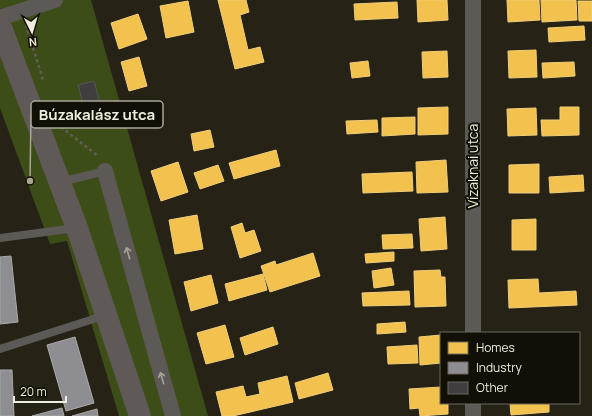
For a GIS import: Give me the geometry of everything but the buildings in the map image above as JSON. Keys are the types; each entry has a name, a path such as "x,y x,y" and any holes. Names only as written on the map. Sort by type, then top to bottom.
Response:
{"street":[{"path":"0,18 55,0"},
{"name":"Vízaknai utca","path":"473,0 473,332"},
{"path":"0,25 60,182 140,416"},
{"path":"105,171 173,416"},
{"path":"473,404 473,416"}],"lane":[{"path":"60,182 105,171"},
{"path":"0,238 76,228"},
{"path":"0,349 106,315"}],"path":[{"path":"22,10 45,84"},
{"path":"56,122 64,131 97,156 105,171"}],"green space":[{"path":"0,0 91,0 208,416 119,416 67,241 50,244 0,108"}],"place":[{"name":"Búzakalász utca","path":"30,181"}]}
